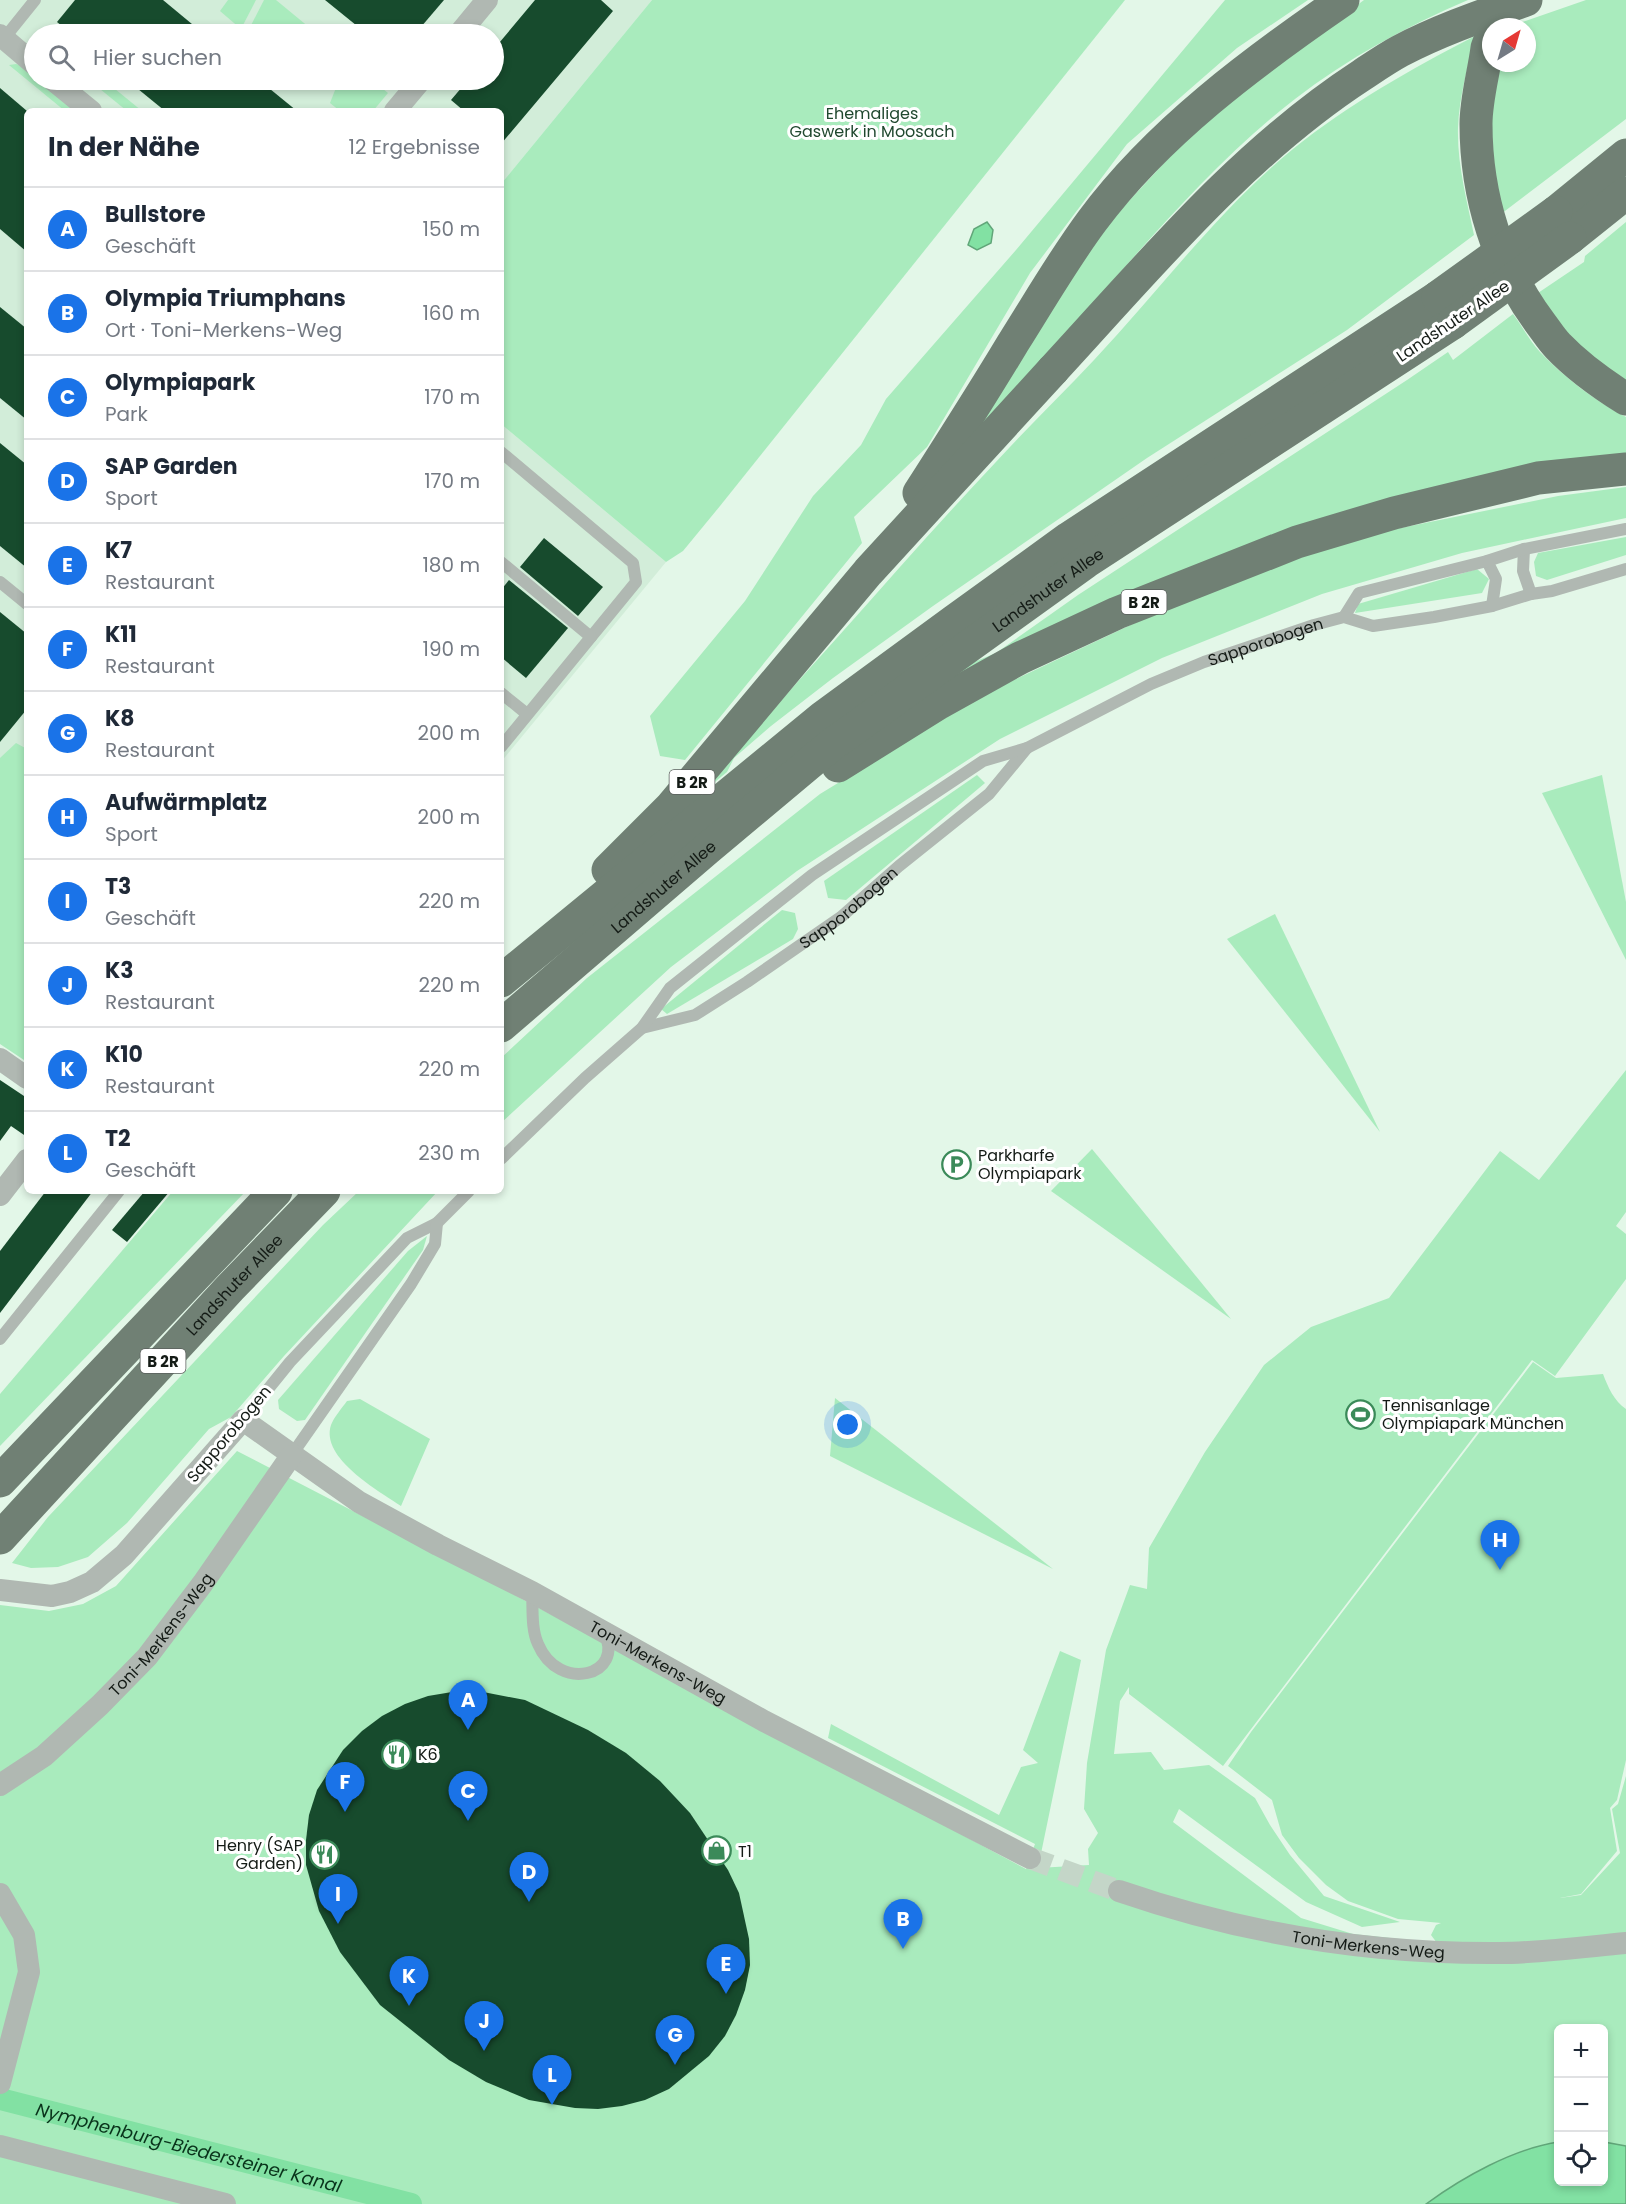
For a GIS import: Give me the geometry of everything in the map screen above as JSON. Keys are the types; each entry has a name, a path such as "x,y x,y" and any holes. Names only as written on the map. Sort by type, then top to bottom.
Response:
{"highway":[{"path":"868,572 1092,220 1136,170 1193,114 1251,66 1343,0"},
{"path":"1498,18 1504,0"},
{"name":"Landshuter Allee","path":"504,976 670,808 868,572 1203,210 1271,143 1332,94 1399,51 1469,20 1526,0"},
{"path":"1483,72 1476,122 1478,171 1489,220 1508,270 1527,305 1557,345 1597,380 1626,399"},
{"name":"Landshuter Allee","path":"1563,225 1626,156"},
{"name":"Landshuter Allee","path":"504,1023 830,746 1563,225 1626,193"},
{"name":"Landshuter Allee","path":"504,977 823,717 1069,538 1445,310"},
{"name":"B 2R","path":"707,849 939,703 1020,658 1127,609 1297,542 1394,513 1538,478 1626,469"},
{"name":"B 2R","path":"0,1481 273,1194"},
{"name":"Landshuter Allee","path":"2,1535 230,1288 321,1194"}],"street":[{"path":"468,24 488,0"},
{"path":"1,39 24,56"},
{"path":"65,90 87,108"},
{"path":"398,108 413,90"},
{"path":"0,1059 24,1076"},
{"path":"0,1195 24,1164"},
{"name":"Toni-Merkens-Weg","path":"243,1420 359,1502 532,1592 764,1721 1030,1858"},
{"name":"Sapporobogen","path":"0,1590 52,1596 70,1592 93,1582 124,1555 243,1420"},
{"name":"Toni-Merkens-Weg","path":"0,1785 44,1756 100,1705 147,1657 203,1583 291,1456"},
{"name":"Toni-Merkens-Weg","path":"1119,1891 1208,1919 1269,1933 1420,1952 1501,1953 1626,1943"},
{"path":"0,1894 24,1935 29,1972 2,2076"},
{"path":"0,2146 225,2204"}],"lane":[{"path":"1,39 35,0"},
{"path":"504,454 633,562 636,582 504,743"},
{"name":"Sapporobogen","path":"1344,617 1359,593 1487,561 1524,549 1626,529"},
{"path":"1524,549 1523,571 1531,594"},
{"path":"1487,561 1496,579 1492,606"},
{"path":"504,564 591,636"},
{"name":"Sapporobogen","path":"504,1156 585,1078 642,1028 670,988 812,875 983,761 1027,748 1151,684 1183,671 1256,644 1344,617 1373,626 1434,617 1552,591 1626,569"},
{"path":"0,582 24,602"},
{"path":"504,695 527,714"},
{"name":"Sapporobogen","path":"642,1028 695,1015 841,917 899,866 989,794 1027,748"},
{"path":"0,1339 117,1194"},
{"name":"Sapporobogen","path":"243,1420 290,1362 407,1238 437,1223 466,1194"},
{"path":"291,1456 411,1284 435,1244 437,1223"},
{"path":"532,1592 537,1644 552,1663 571,1675 587,1674 599,1667 606,1658 608,1648 604,1633"}],"shaded area":[{"path":"0,0 652,0 504,180 504,108 24,108 24,769 0,792"},
{"path":"987,222 993,230 991,243 977,250 968,245 974,229"},
{"path":"504,427 666,562 504,758"},
{"path":"1554,2143 1554,2186 1608,2186 1608,2143 1626,2146 1626,2204 1426,2204 1489,2166"}],"green space":[{"path":"228,0 256,0 244,24 235,24 220,11"},
{"path":"264,0 276,0 305,24 252,24"},
{"name":"Ehemaliges Gaswerk in Moosach","path":"652,0 1125,0 720,506 683,551 666,562 504,427 504,180"},
{"path":"1225,0 1308,0 1237,48 1127,144 1030,273 927,447 854,517 862,543 685,760 660,756 650,716 745,601 813,496 861,445 886,399 1016,250"},
{"path":"1364,0 1468,0 1400,32 1336,70 1295,99 1251,136 1189,196 1150,239 953,466 1065,281 1115,216 1204,120"},
{"path":"1586,0 1626,0 1626,119 1497,217 1486,146 1498,72 1536,72 1536,18 1534,18"},
{"path":"1475,36 1462,94 1458,128 1461,169 1474,235 1347,330 1147,458 833,678 734,758 727,772 699,795 938,525 1094,360 1214,224 1240,198 1293,149 1336,117 1404,74"},
{"path":"9,65 24,67 24,77"},
{"path":"39,90 54,90 76,108 61,108"},
{"path":"101,90 116,90 138,108 123,108"},
{"path":"335,90 384,90 388,93 376,108 336,108 330,103"},
{"path":"1626,222 1626,387 1586,357 1535,295 1584,262 1585,256"},
{"path":"1513,314 1536,348 1549,361 1591,396 1626,417 1626,458 1499,476 937,691 962,667 996,653 1078,595 1448,352 1453,360"},
{"path":"1626,487 1626,518 1462,553 1322,594 1162,658 1000,739 797,871 671,967 504,1120 504,1055 587,978 820,794 982,695 1209,588 1356,537 1558,496"},
{"path":"1626,537 1626,555 1547,580 1536,576 1534,562 1538,553"},
{"path":"1477,569 1489,579 1482,593 1355,613 1358,604"},
{"path":"16,743 24,747 24,1060 0,1044 0,758"},
{"path":"977,775 985,783 846,900 828,898 824,881"},
{"path":"1602,775 1626,902 1626,960 1542,793"},
{"path":"782,910 795,913 798,929 793,939 667,1014 661,1009"},
{"path":"1275,914 1380,1132 1227,939"},
{"path":"1626,1070 1626,1212 1616,1226 1626,1234 1626,1279 1555,1376 1532,1360 1223,1766 1129,1694 1129,1687 1120,1701 1114,1754 1151,1752 1164,1770 1209,1765 1255,1798 1290,1855 1324,1896 1400,1922 1362,1927 1306,1902 1179,1809 1173,1822 1301,1918 1353,1934 1437,1943 1431,1935 1436,1925 1441,1923 1398,1919 1348,1901 1326,1885 1299,1858 1282,1835 1272,1800 1228,1766 1251,1732 1533,1362 1556,1378 1603,1374 1609,1389 1626,1409 1626,1760 1617,1800 1610,1808 1617,1851 1581,1894 1560,1898 1581,1895 1620,1853 1612,1809 1618,1804 1626,1776 1626,2204 0,2204 0,1605 49,1611 83,1604 116,1586 237,1451 496,1585 1026,1869 1035,1844 828,1738 831,1724 999,1815 1021,1767 1038,1763 1023,1750 1060,1651 1081,1660 1038,1868 1089,1865 1088,1849 1098,1833 1084,1809 1087,1763 1106,1650 1130,1585 1147,1589 1149,1548 1205,1452 1264,1365 1311,1327 1389,1298 1500,1151 1539,1180"},
{"path":"1092,1149 1231,1319 1051,1191"},
{"path":"170,1194 243,1194 0,1446 0,1394"},
{"path":"356,1194 435,1194 284,1356 231,1417 209,1429 127,1523 88,1557 58,1567 31,1568 12,1563 48,1517 323,1225"},
{"path":"427,1236 423,1250 305,1420 297,1421 279,1409 278,1400 408,1251"},
{"path":"835,1398 1053,1569 830,1456"},
{"path":"360,1399 430,1439 401,1506 354,1472 334,1449 330,1437 332,1422 347,1401"}],"building":[{"path":"75,0 163,0 192,24 60,24 57,22"},
{"path":"325,0 444,0 424,24 355,24"},
{"path":"535,0 601,0 613,11 504,140 504,108 460,108 451,100 460,90 504,90 504,37"},
{"path":"0,88 24,108 24,249 0,229"},
{"path":"139,90 271,90 293,108 161,108"},
{"path":"0,307 24,327 24,418 0,398"},
{"path":"0,443 24,463 24,566 0,546"},
{"path":"544,538 603,587 578,616 520,567"},
{"path":"509,580 568,628 526,678 504,660 504,586"},
{"path":"0,612 24,632 24,713 0,742"},
{"path":"0,1080 24,1096 24,1135 11,1126 0,1141"},
{"path":"44,1194 91,1194 0,1313 0,1251"},
{"path":"142,1194 167,1194 127,1242 112,1230"},
{"path":"478,1691 525,1700 588,1730 626,1753 660,1781 690,1813 728,1870 739,1893 749,1939 750,1965 745,1990 736,2015 725,2036 709,2056 669,2089 645,2100 598,2109 575,2108 529,2100 486,2082 449,2060 380,2005 340,1952 319,1911 306,1865 309,1815 317,1790 343,1750 362,1731 382,1716 405,1704 428,1696"}],"waterway":[{"name":"Nymphenburg-Biedersteiner Kanal","path":"0,2099 411,2204"}],"tunnel":[{"path":"1030,1858 1119,1891"}],"place":[{"name":"Parkharfe Olympiapark","path":"957,1164"},
{"name":"Tennisanlage Olympiapark München","path":"1361,1414"},
{"name":"Aufwärmplatz","path":"1500,1570"},
{"name":"Bullstore","path":"468,1730"},
{"name":"K6","path":"397,1754"},
{"name":"K11","path":"345,1812"},
{"name":"Olympiapark","path":"468,1821"},
{"name":"T1","path":"717,1851"},
{"name":"Henry (SAP Garden)","path":"324,1854"},
{"name":"SAP Garden","path":"529,1902"},
{"name":"T3","path":"338,1924"},
{"name":"Olympia Triumphans","path":"903,1949"},
{"name":"K7","path":"726,1994"},
{"name":"K10","path":"409,2006"},
{"name":"K3","path":"484,2051"},
{"name":"K8","path":"675,2065"},
{"name":"T2","path":"552,2105"}]}
